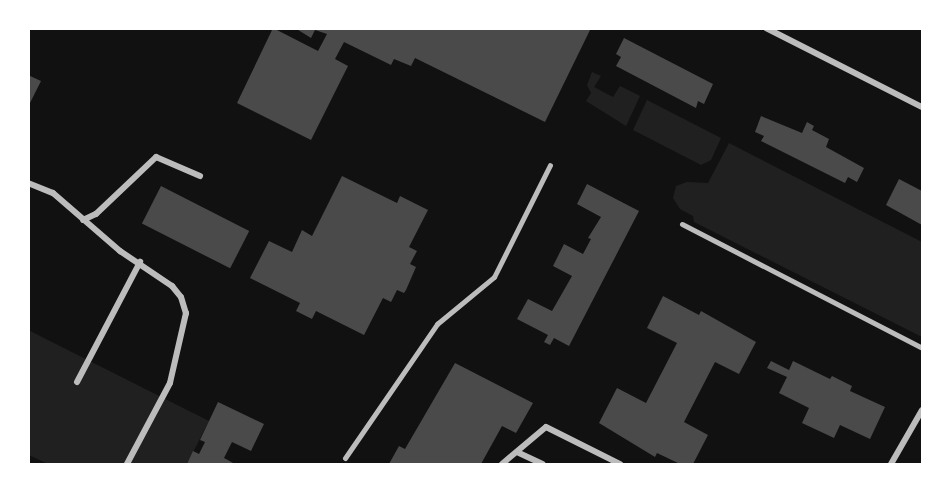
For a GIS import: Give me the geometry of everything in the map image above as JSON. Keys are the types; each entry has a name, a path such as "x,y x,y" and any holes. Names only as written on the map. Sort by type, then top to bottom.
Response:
{"street":[{"path":"766,28 922,106"},
{"path":"83,220 96,214 156,157 200,176"},
{"path":"345,458 437,324 494,277 550,165"},
{"path":"29,184 53,193 120,251 141,261 172,286 181,297 186,313 170,383 127,465"},
{"path":"682,224 922,348"},
{"path":"77,382 141,261"},
{"path":"891,463 922,410"},
{"path":"502,465 519,453 546,427 620,465"},
{"path":"519,453 543,465"}],"shaded area":[{"path":"592,72 601,76 594,87 613,97 620,86 640,96 626,126 586,101 591,93 587,85"},
{"path":"647,100 721,138 711,160 701,165 633,130"},
{"path":"729,143 922,242 922,337 694,222 693,216 680,209 673,198 676,186 687,182 708,183"},
{"path":"28,330 209,421 187,464 48,464 29,455"}],"building":[{"path":"273,28 318,51 327,34 315,30 311,38 295,28 591,28 545,122 415,58 411,66 394,59 391,65 344,42 335,59 348,66 311,140 237,103"},
{"path":"624,38 713,84 704,104 698,101 696,108 616,66 621,57 616,54"},
{"path":"28,75 41,81 28,107"},
{"path":"761,116 802,133 807,122 814,126 812,130 829,139 826,147 864,168 857,182 848,177 845,183 761,141 764,136 755,132"},
{"path":"342,176 397,203 400,196 428,210 409,247 417,251 410,264 416,267 406,290 404,293 397,290 391,302 383,298 364,335 316,311 312,319 296,311 300,303 250,278 269,241 292,252 302,230 312,236"},
{"path":"899,179 922,191 922,225 886,205"},
{"path":"587,184 639,211 569,346 554,338 550,345 544,342 548,335 517,319 528,299 552,311 572,276 553,266 564,244 583,254 591,239 588,238 601,217 577,204"},
{"path":"161,186 249,231 230,268 142,223"},
{"path":"663,296 699,315 701,311 756,342 739,374 715,362 684,422 708,435 693,464 680,464 657,453 655,457 599,423 617,388 646,403 677,343 647,328"},
{"path":"771,361 789,370 793,361 830,379 832,376 852,386 850,391 885,407 870,439 840,425 834,438 802,423 809,408 779,393 787,377 767,368"},
{"path":"455,363 533,403 516,433 502,426 481,464 389,464 399,446 405,449"},
{"path":"218,402 264,424 251,451 232,442 224,458 235,464 187,464 193,451 199,454 205,442 200,440"}]}
